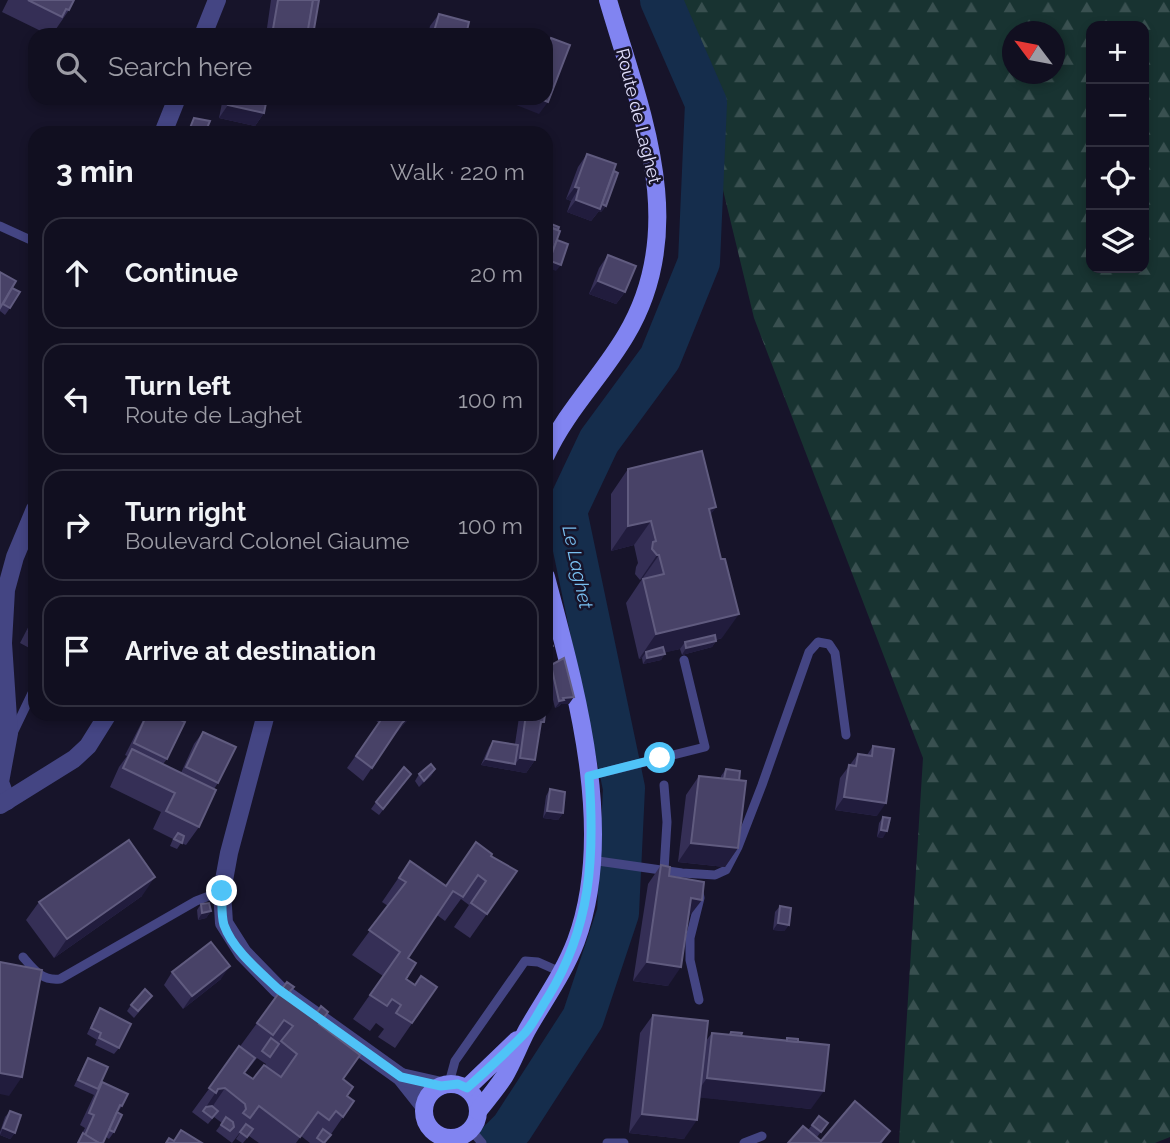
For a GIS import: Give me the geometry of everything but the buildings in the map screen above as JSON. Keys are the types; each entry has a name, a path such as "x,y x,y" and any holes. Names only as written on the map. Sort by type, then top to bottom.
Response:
{"main road":[{"name":"Route de Laghet","path":"553,442 627,334 650,279 656,250 659,218 655,169 608,0"},
{"path":"426,1115 440,1136 465,1138 476,1121 478,1111 504,1076 526,1031 563,973 576,940 597,861 596,775 553,604"},
{"path":"421,1143 427,1097 452,1086 526,1031"},
{"path":"452,1086 473,1094 478,1111"}],"street":[{"path":"206,28 217,0"},
{"path":"166,126 174,105"},
{"path":"28,526 15,557 6,590 3,643 9,733 0,782 3,803 74,759 88,746 104,721"},
{"path":"264,721 229,853 222,891 224,923 231,938 260,972 304,1009 401,1077 426,1115"},
{"path":"401,1077 452,1086"}],"lane":[{"path":"0,226 28,239"},
{"path":"686,881 726,870 762,785 808,652 818,642 829,644 835,653 846,735"},
{"path":"596,775 705,747 684,660"},
{"path":"6,748 28,702"},
{"path":"664,785 667,822 664,870"},
{"path":"597,861 664,870 686,881 698,891 700,898 690,938 690,960 699,1000"},
{"path":"23,957 38,975 49,980 61,979 195,901 222,891"},
{"path":"452,1086 455,1061 524,961 538,962 563,973"},
{"path":"744,1143 762,1136"},
{"path":"607,1143 624,1143"}],"green space":[{"path":"677,0 1170,0 1170,1137 1155,1143 899,1143 923,758 754,318"}],"waterway":[{"name":"Le Laghet","path":"497,1143 512,1128 583,1018 618,913 624,788 566,511 599,441 660,358 699,262 706,103 661,0"}],"route":[{"path":"222,891 224,923 231,938 278,989 401,1077 441,1086 458,1084 467,1088 526,1031 563,973 576,940 585,907 591,860 589,776 660,758"}]}
